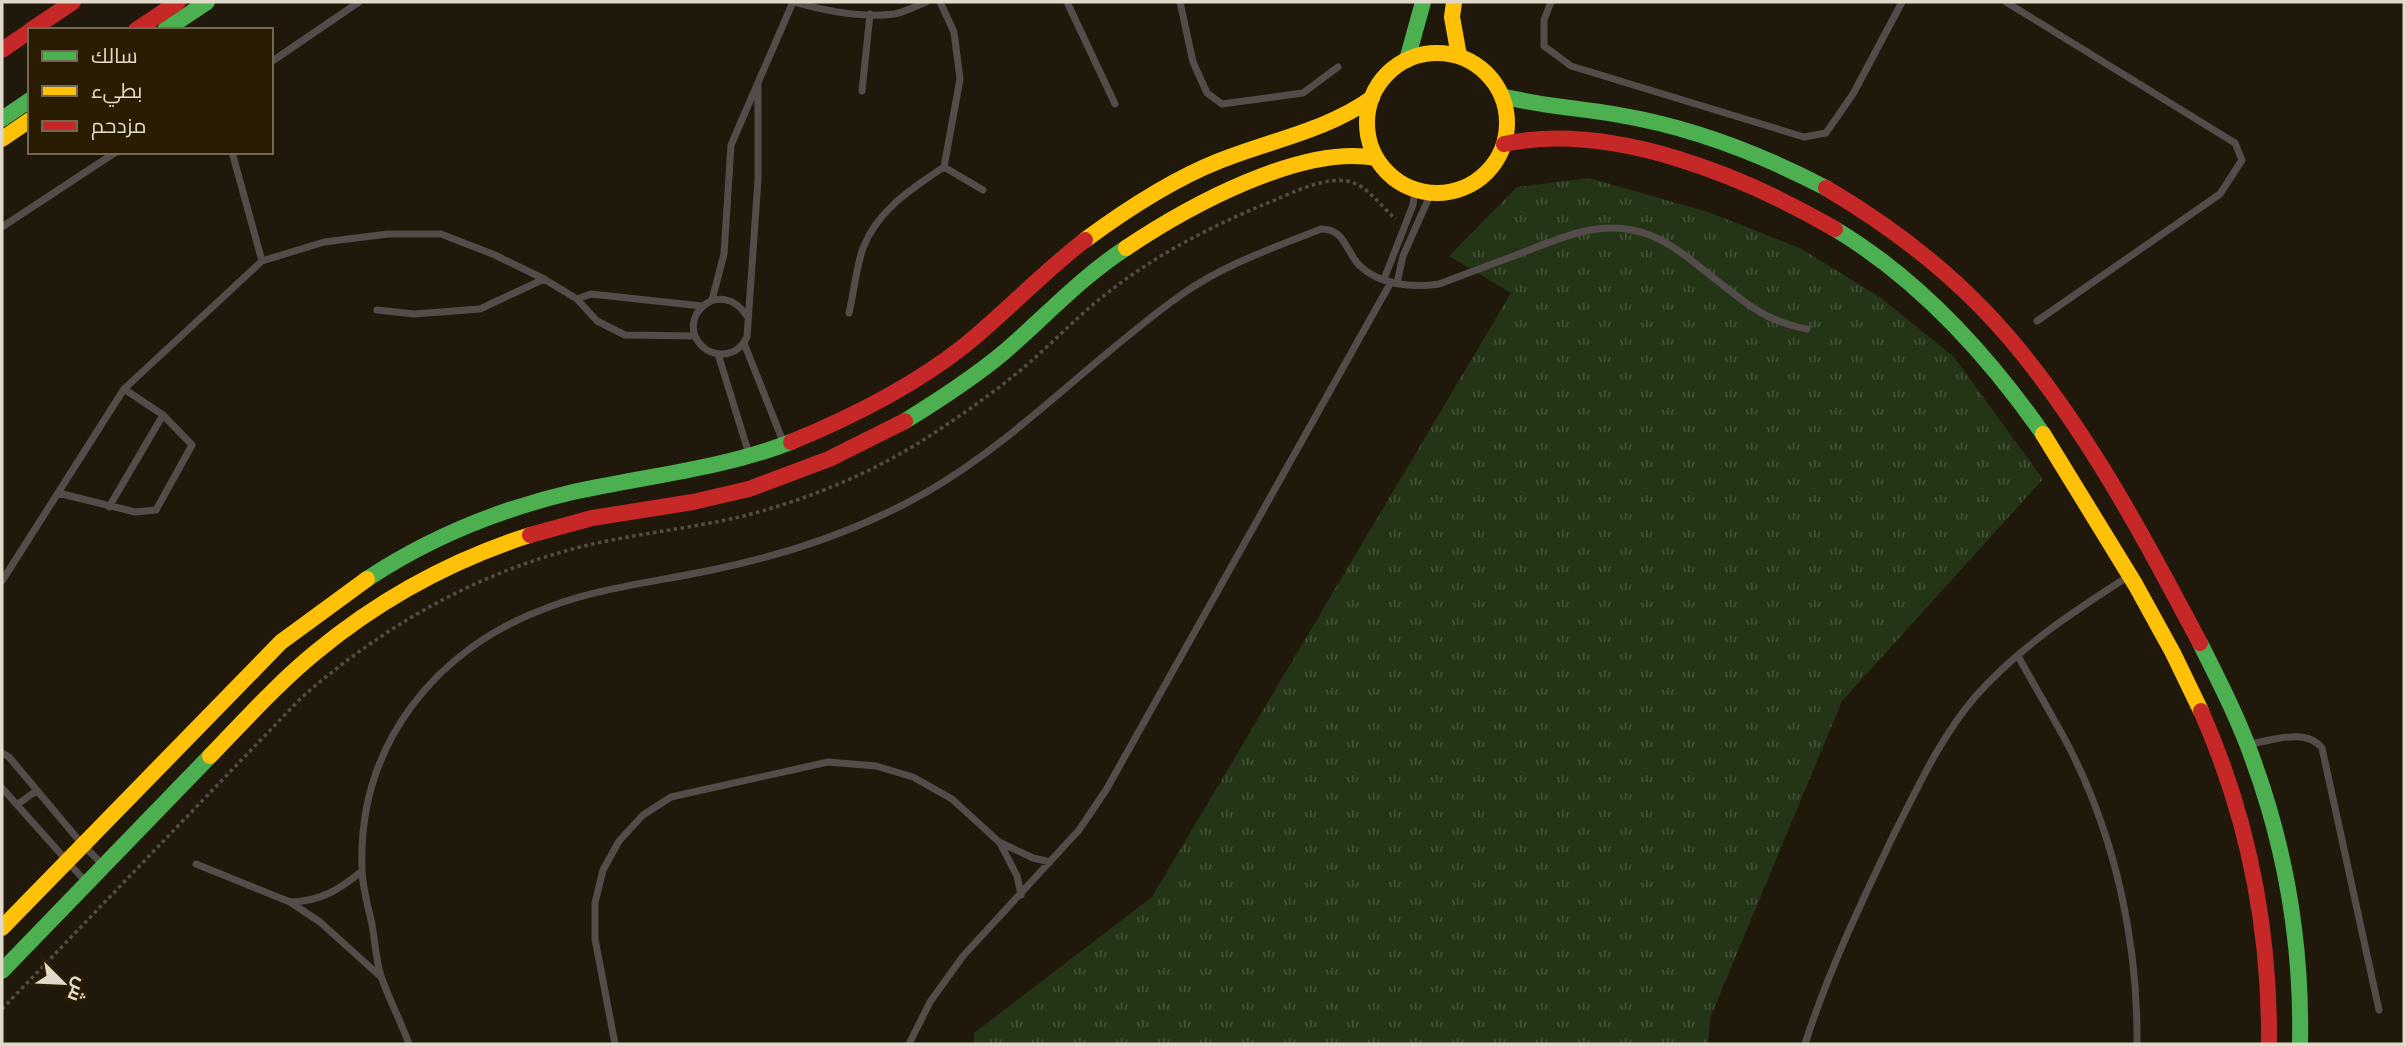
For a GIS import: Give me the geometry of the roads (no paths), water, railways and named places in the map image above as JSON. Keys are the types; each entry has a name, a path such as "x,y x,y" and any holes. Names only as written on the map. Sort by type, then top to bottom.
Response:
{"main road":[{"path":"34,28 74,2"},
{"path":"139,28 178,2"},
{"path":"168,28 207,2"},
{"path":"1408,60 1423,2"},
{"path":"1454,2 1452,17 1459,56"},
{"path":"2,50 28,32"},
{"path":"1424,54 1459,56 1477,65 1492,79 1502,96 1506,112 1504,144 1496,161 1484,175 1459,189 1423,191 1400,182 1387,172 1376,158 1369,139 1367,118 1372,98 1380,82 1392,69 1408,60 1424,54"},
{"path":"1502,96 1547,107 1635,118 1700,136 1764,159 1825,188 1889,228 1947,275 2000,328 2056,398 2103,470 2200,645 2248,745 2281,858 2295,943 2300,1044"},
{"path":"2,928 281,642 324,607 388,564 467,525 551,497 757,455 859,413 953,354 1067,254 1120,215 1164,188 1240,154 1340,121 1372,98"},
{"path":"2,119 28,101"},
{"path":"2,139 28,121"},
{"path":"1504,144 1523,138 1546,137 1628,146 1690,162 1751,185 1809,214 1870,252 1926,297 1977,348 2032,416 2074,481 2176,659 2207,726 2233,794 2252,865 2265,945 2269,1044"},
{"path":"2,971 299,666 341,633 403,591 480,553 561,525 603,515 731,494 825,461 869,440 943,397 996,358 1100,267 1159,227 1227,192 1312,159 1349,154 1376,158"},
{"path":"2032,416 2056,398"},
{"path":"757,455 775,480"},
{"path":"2252,865 2281,858"}],"lane":[{"path":"273,61 359,2"},
{"path":"712,300 724,254 731,145 793,2 815,8 870,14 897,13 926,2"},
{"path":"849,313 863,248 884,212 943,167 960,79 954,32 940,2"},
{"path":"1067,2 1115,104"},
{"path":"1180,2 1193,61 1208,93 1222,104 1303,93 1338,67"},
{"path":"1551,2 1544,20 1544,46 1571,66 1804,138 1826,133 1853,94 1902,2"},
{"path":"2006,2 2235,143 2242,160 2220,194 2037,321"},
{"path":"862,91 870,14"},
{"path":"747,316 733,301 722,298 712,300 702,306 694,320 695,336 700,345 718,354 732,352 744,343 749,330 747,316 758,180 758,86"},
{"path":"2,227 113,154"},
{"path":"233,154 262,261"},
{"path":"943,167 983,190"},
{"path":"1391,281 1405,225 1413,205 1423,191"},
{"path":"909,1044 930,1002 963,956 1079,830 1106,790 1391,281 1403,256 1423,191"},
{"path":"409,1044 382,978 362,871 365,813 380,758 409,708 447,665 495,632 548,607 580,598 784,552 856,527 924,494 988,453 1047,406 1124,337 1184,293 1250,256 1321,229 1328,229 1342,237 1361,267 1391,281 1425,286 1439,284 1576,232 1604,228 1633,230 1660,239 1684,254 1763,316 1784,325 1807,329"},
{"path":"2,581 124,389 262,261 324,242 388,234 441,234 495,255 544,279 578,299 597,321 625,335 695,336"},
{"path":"377,310 414,314 480,309 544,279"},
{"path":"578,299 591,294 702,306"},
{"path":"744,343 784,444"},
{"path":"718,354 757,455"},
{"path":"58,492 135,512 156,510 192,445 163,415 124,389"},
{"path":"109,507 163,415"},
{"path":"1805,1044 1818,1003 1875,874 1940,745 1975,697 2018,656 2063,619 2130,576"},
{"path":"2018,656 2071,750 2098,813 2118,878 2131,944 2137,1044"},
{"path":"2248,745 2301,737 2313,739 2322,748 2379,1010"},
{"path":"2,753 9,757 82,844 104,866"},
{"path":"615,1044 595,939 595,903 603,870 619,841 643,815 671,797 828,762 876,766 913,777 952,799 999,842 1010,858 1021,895"},
{"path":"2,788 88,883"},
{"path":"18,804 36,791"},
{"path":"999,842 1032,858 1050,862"},
{"path":"195,864 290,902 320,922 382,978"},
{"path":"290,902 327,896 362,871"}]}
